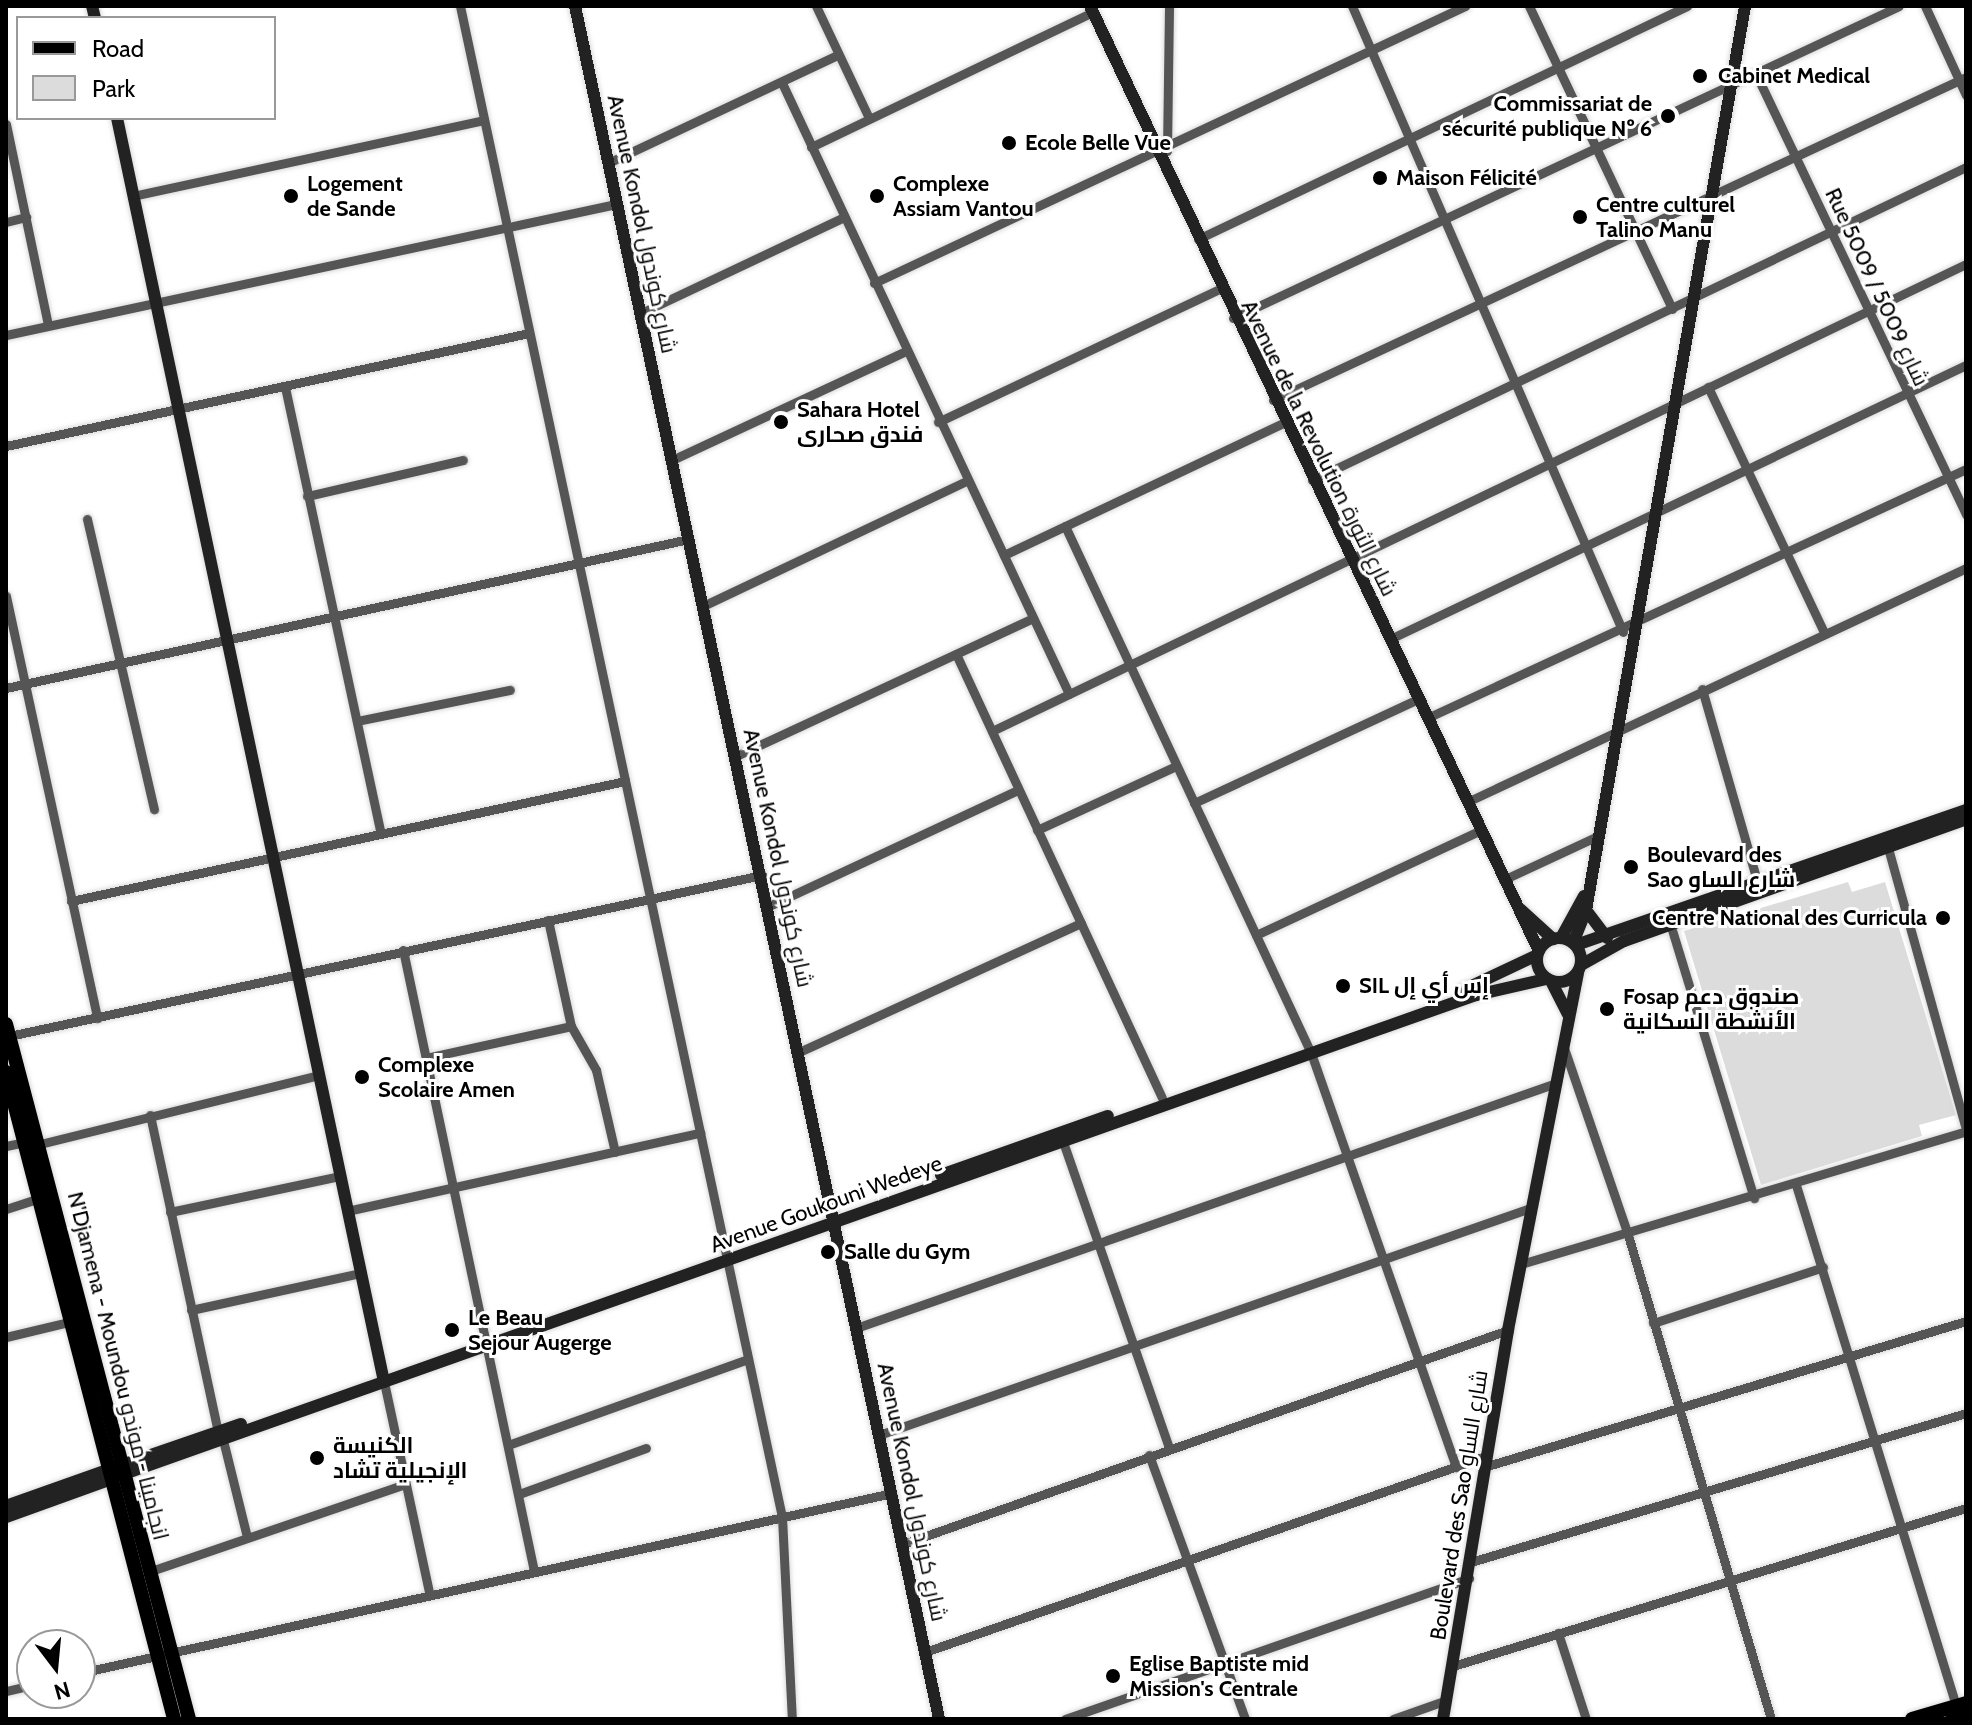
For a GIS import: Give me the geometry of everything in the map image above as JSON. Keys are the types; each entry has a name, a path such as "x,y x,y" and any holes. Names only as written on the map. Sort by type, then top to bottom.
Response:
{"main road":[{"name":"N'Djamena - Moundou انجامينا - موندو","path":"8,1030 114,1473"},
{"name":"N'Djamena - Moundou انجامينا - موندو","path":"6,1072 33,1143 34,1174 69,1322 114,1473 148,1572 163,1651 176,1667 189,1719"},
{"path":"114,1473 163,1651 165,1719"},
{"path":"176,1667 198,1719"},
{"path":"164,1681 174,1719"},
{"path":"1912,1719 1960,1712"}],"street":[{"path":"460,6 782,1517 792,1719"},
{"path":"575,9 589,6"},
{"path":"816,6 869,118"},
{"path":"1163,153 1169,6"},
{"path":"1352,6 1482,298 1623,632"},
{"path":"874,283 1163,153 1465,6"},
{"path":"1529,6 1672,309"},
{"path":"1198,239 1556,63 1687,6"},
{"path":"1580,969 1566,941 1586,894 1598,836 1745,6"},
{"path":"1233,318 1444,218 1598,150 1899,6"},
{"path":"1925,6 1963,78 1966,95"},
{"name":"Avenue Kondol شارع كوندول","path":"575,9 769,906 831,1219 939,1719"},
{"path":"811,147 1092,9"},
{"name":"Avenue de la Revolution شارع الثورة","path":"1092,9 1163,153 1233,318 1420,698 1548,980"},
{"path":"608,163 838,55"},
{"name":"Rue 5009 / شارع 5009","path":"1756,74 1966,515"},
{"path":"1273,400 1635,226 1963,78"},
{"path":"782,83 938,422 1069,694"},
{"path":"117,120 429,1592"},
{"path":"133,196 484,120"},
{"path":"6,124 48,325"},
{"path":"1312,480 1966,167"},
{"path":"6,335 616,204"},
{"path":"6,222 26,217"},
{"path":"641,313 844,217"},
{"path":"992,731 1348,557 1966,264"},
{"path":"938,422 1220,289"},
{"path":"6,446 529,333"},
{"path":"672,460 906,351"},
{"path":"1390,639 1966,365"},
{"path":"285,387 381,833"},
{"path":"1708,387 1825,634"},
{"path":"1004,555 1285,422"},
{"path":"307,496 463,460"},
{"path":"1427,718 1637,626 1784,549 1966,469"},
{"path":"703,606 966,481"},
{"path":"87,519 154,809"},
{"path":"1065,526 1309,1050 1456,1467"},
{"path":"6,688 689,539"},
{"path":"1467,802 1702,689 1966,568"},
{"path":"6,596 97,1018"},
{"path":"736,756 1033,618"},
{"path":"956,654 1162,1098"},
{"path":"1702,689 1758,884"},
{"path":"357,721 510,690"},
{"path":"1194,803 1420,698"},
{"path":"1037,830 1176,766"},
{"path":"71,901 625,781"},
{"path":"769,906 1018,790"},
{"path":"1669,921 1758,884 1966,810"},
{"path":"1566,941 1607,938 1669,921 1966,819"},
{"path":"1256,935 1481,830"},
{"path":"1503,880 1598,836"},
{"path":"1521,1264 1754,1198 1966,1130 1888,848"},
{"path":"8,1030 97,1018 298,972 762,875"},
{"path":"1566,941 1586,910 1586,894"},
{"name":"Avenue de la Revolution شارع الثورة","path":"1516,905 1566,941"},
{"path":"1586,910 1607,938"},
{"path":"548,920 571,1026 596,1070 615,1152"},
{"path":"1669,921 1754,1198"},
{"name":"Avenue Goukouni Wedeye","path":"1062,1137 1162,1098 1515,982 1548,980 1580,969 1669,921"},
{"path":"799,1052 1081,923"},
{"name":"Avenue Goukouni Wedeye","path":"114,1473 1309,1050 1513,971 1538,953 1566,941"},
{"path":"403,950 534,1571"},
{"name":"Boulevard des Sao شارع الساو","path":"1443,1719 1530,1208 1553,1084 1580,969"},
{"path":"1548,980 1568,1014"},
{"path":"426,1058 571,1026"},
{"path":"1562,1041 1628,1235 1771,1719"},
{"path":"6,1146 33,1143 319,1075"},
{"path":"856,1328 1553,1084"},
{"path":"150,1115 191,1310 247,1537"},
{"path":"347,1211 700,1133"},
{"path":"1062,1137 1169,1448"},
{"path":"170,1212 339,1176"},
{"path":"1796,1185 1960,1712"},
{"path":"6,1209 40,1198"},
{"path":"879,1435 1530,1208"},
{"path":"1653,1323 1823,1267"},
{"path":"191,1310 361,1273"},
{"path":"925,1652 1456,1467 1485,1462 1679,1408 1966,1321"},
{"path":"6,1337 69,1322"},
{"path":"903,1544 1508,1330"},
{"path":"508,1445 748,1359"},
{"path":"1471,1562 1966,1413"},
{"path":"519,1494 646,1448"},
{"path":"1149,1455 1245,1719"},
{"path":"6,1506 114,1473"},
{"path":"6,1517 114,1473"},
{"path":"148,1572 405,1484"},
{"path":"96,1669 429,1592 892,1493"},
{"path":"1453,1666 1966,1508"},
{"path":"1065,1719 1469,1578"},
{"path":"1558,1633 1586,1719"},
{"path":"1393,1719 1447,1700"}],"green space":[{"path":"1848,882 1852,892 1885,882 1956,1115 1919,1125 1922,1136 1761,1185 1684,931"}],"place":[{"name":"Cabinet Medical","path":"1700,76"},
{"name":"Commissariat de sécurité publique Nº 6","path":"1668,116"},
{"name":"Ecole Belle Vue","path":"1009,143"},
{"name":"Maison Félicité","path":"1380,178"},
{"name":"Logement de Sande","path":"291,196"},
{"name":"Complexe Assiam Vantou","path":"877,196"},
{"name":"Centre culturel Talino Manu","path":"1580,217"},
{"name":"Sahara Hotel فندق صحارى","path":"781,422"},
{"name":"Boulevard des Sao شارع الساو","path":"1631,867"},
{"name":"Centre National des Curricula","path":"1943,918"},
{"name":"SIL إس أي إل","path":"1343,986"},
{"name":"Fosap صندوق دعم الأنشطة السكانية","path":"1607,1009"},
{"name":"Complexe Scolaire Amen","path":"362,1077"},
{"name":"Salle du Gym","path":"828,1252"},
{"name":"Le Beau Sejour Augerge","path":"452,1330"},
{"name":"الكنيسة الإنجيلية تشاد","path":"317,1458"},
{"name":"Eglise Baptiste mid Mission's Centrale","path":"1113,1676"}]}
